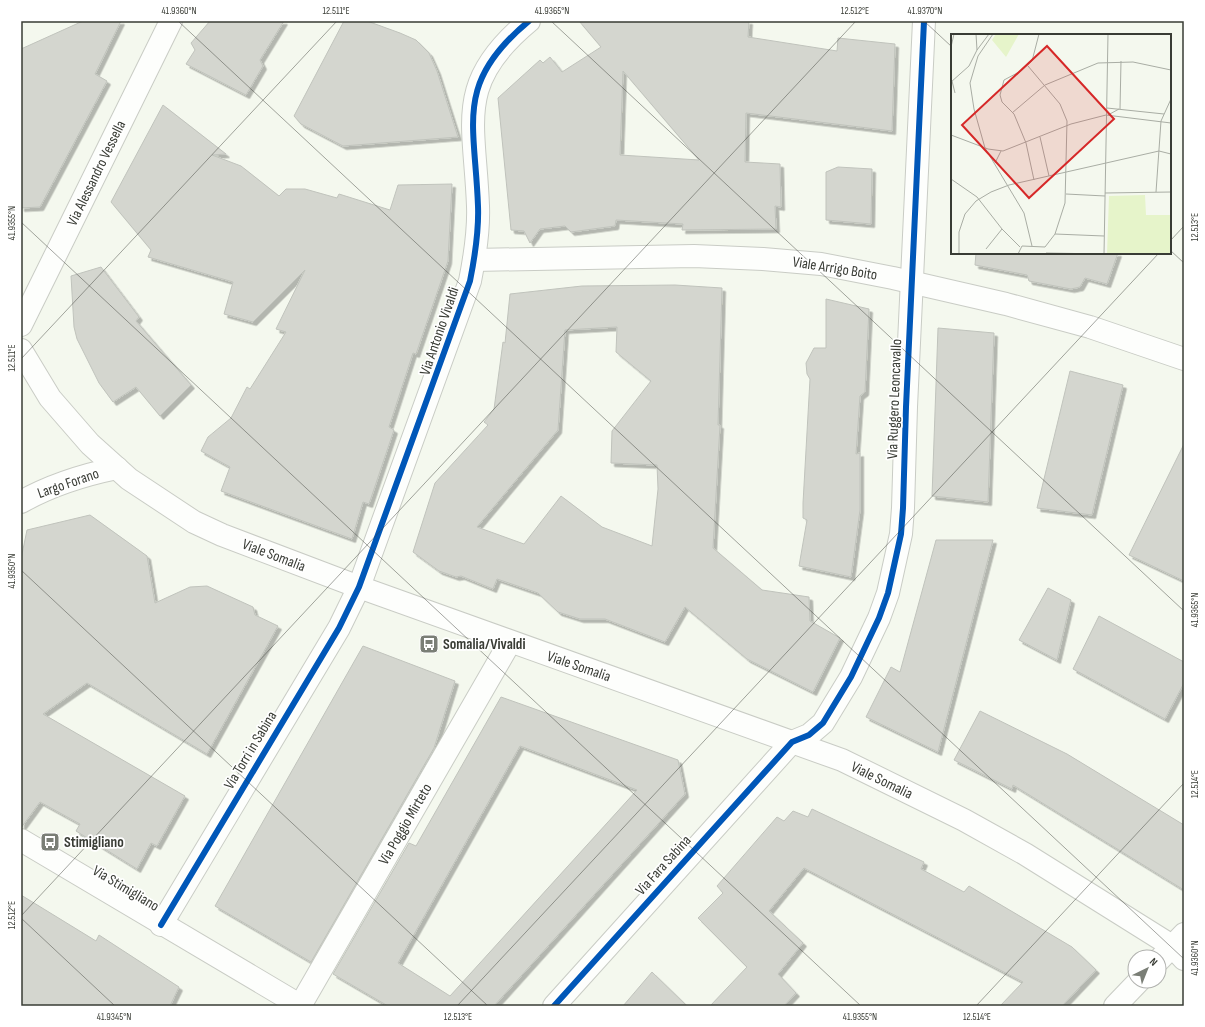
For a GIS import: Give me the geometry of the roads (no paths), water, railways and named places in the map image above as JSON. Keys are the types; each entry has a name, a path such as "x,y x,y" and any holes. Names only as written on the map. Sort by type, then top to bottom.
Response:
{"street":[{"name":"Via Alessandro Vessella","path":"21,325 171,21"},
{"name":"Via Antonio Vivaldi","path":"359,587 461,309 474,260 478,204 472,124 475,97 484,73 500,48 529,21"},
{"name":"Via Ruggero Leoncavallo","path":"792,742 812,733 831,713 866,646 888,593 901,534 904,508 906,407 924,21"},
{"name":"Viale Arrigo Boito","path":"474,260 620,256 763,259 836,267 913,282 1006,304 1090,327 1184,359"},
{"name":"Viale Somalia","path":"21,350 35,376 57,408 84,438 117,468 155,497 194,522 222,535 359,587 842,760 964,820 1056,872 1177,950"},
{"name":"Largo Forano","path":"21,502 60,484 95,472 117,468"},
{"name":"Via Torri in Sabina","path":"161,925 339,628 359,587"},
{"name":"Via Poggio Mirteto","path":"300,1006 510,642"},
{"name":"Via Fara Sabina","path":"554,1006 792,742"},
{"name":"Via Stimigliano","path":"21,840 161,925 300,1006"},
{"path":"1116,1006 1132,989"}],"place":[{"name":"Somalia/Vivaldi","path":"429,644"},
{"name":"Stimigliano","path":"50,842"}]}
